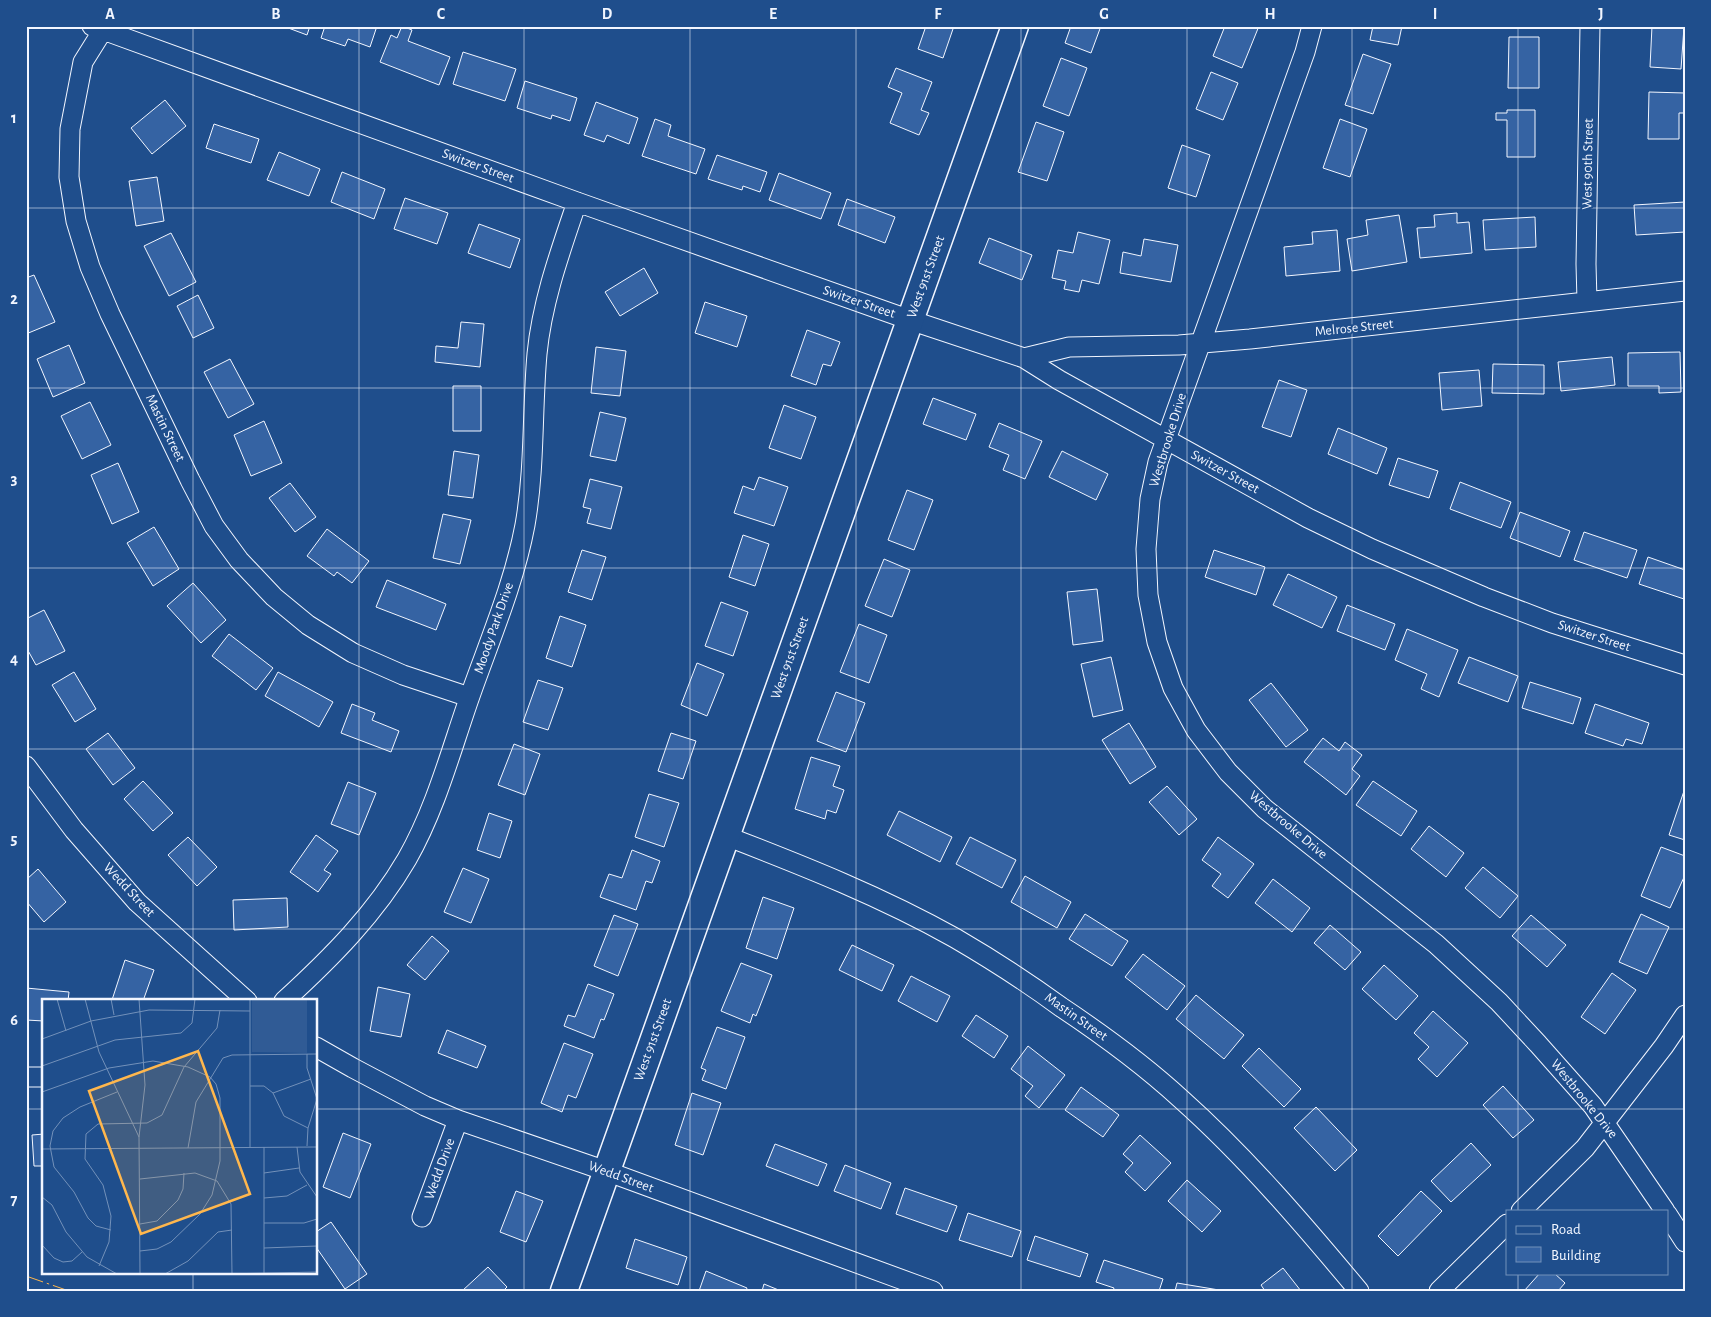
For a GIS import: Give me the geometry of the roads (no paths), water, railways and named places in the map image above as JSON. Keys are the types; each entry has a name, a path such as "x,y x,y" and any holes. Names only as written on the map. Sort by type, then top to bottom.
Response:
{"street":[{"name":"West 91st Street","path":"564,1291 1015,26"},
{"name":"Westbrooke Drive","path":"1312,26 1305,52 1158,462 1150,499 1146,549 1148,595 1160,652 1173,688 1196,730 1228,772 1265,809 1436,944 1498,1002 1593,1106 1664,1210"},
{"name":"West 90th Street","path":"1587,301 1590,26"},
{"name":"Switzer Street","path":"98,28 577,202 910,320 1024,358 1059,380 1308,518 1372,548 1484,597 1544,620 1685,665"},
{"name":"Mastin Street","path":"98,28 83,62 70,129 69,177 76,221 90,267 110,314 214,526 239,560 274,597 308,625 353,653 403,675 469,697"},
{"name":"Moody Park Drive","path":"286,999 325,963 373,911 407,858 429,813 512,578 525,525 533,455 537,354 544,305 577,202"},
{"name":"Melrose Street","path":"1024,358 1070,347 1179,345 1325,331 1685,291"},
{"name":"Wedd Street","path":"26,766 74,830 137,902 245,999"},
{"name":"Mastin Street","path":"726,836 878,898 955,938 1025,982 1111,1041 1180,1098 1255,1171 1306,1227 1359,1291"},
{"path":"1522,1210 1585,1148 1664,1046 1685,1015"},
{"name":"Wedd Street","path":"318,1048 393,1089 458,1120 933,1291"},
{"path":"26,1077 42,1077"},
{"name":"Wedd Drive","path":"422,1217 458,1120"},
{"path":"1668,1216 1685,1242"},
{"path":"1439,1291 1506,1225"}]}
